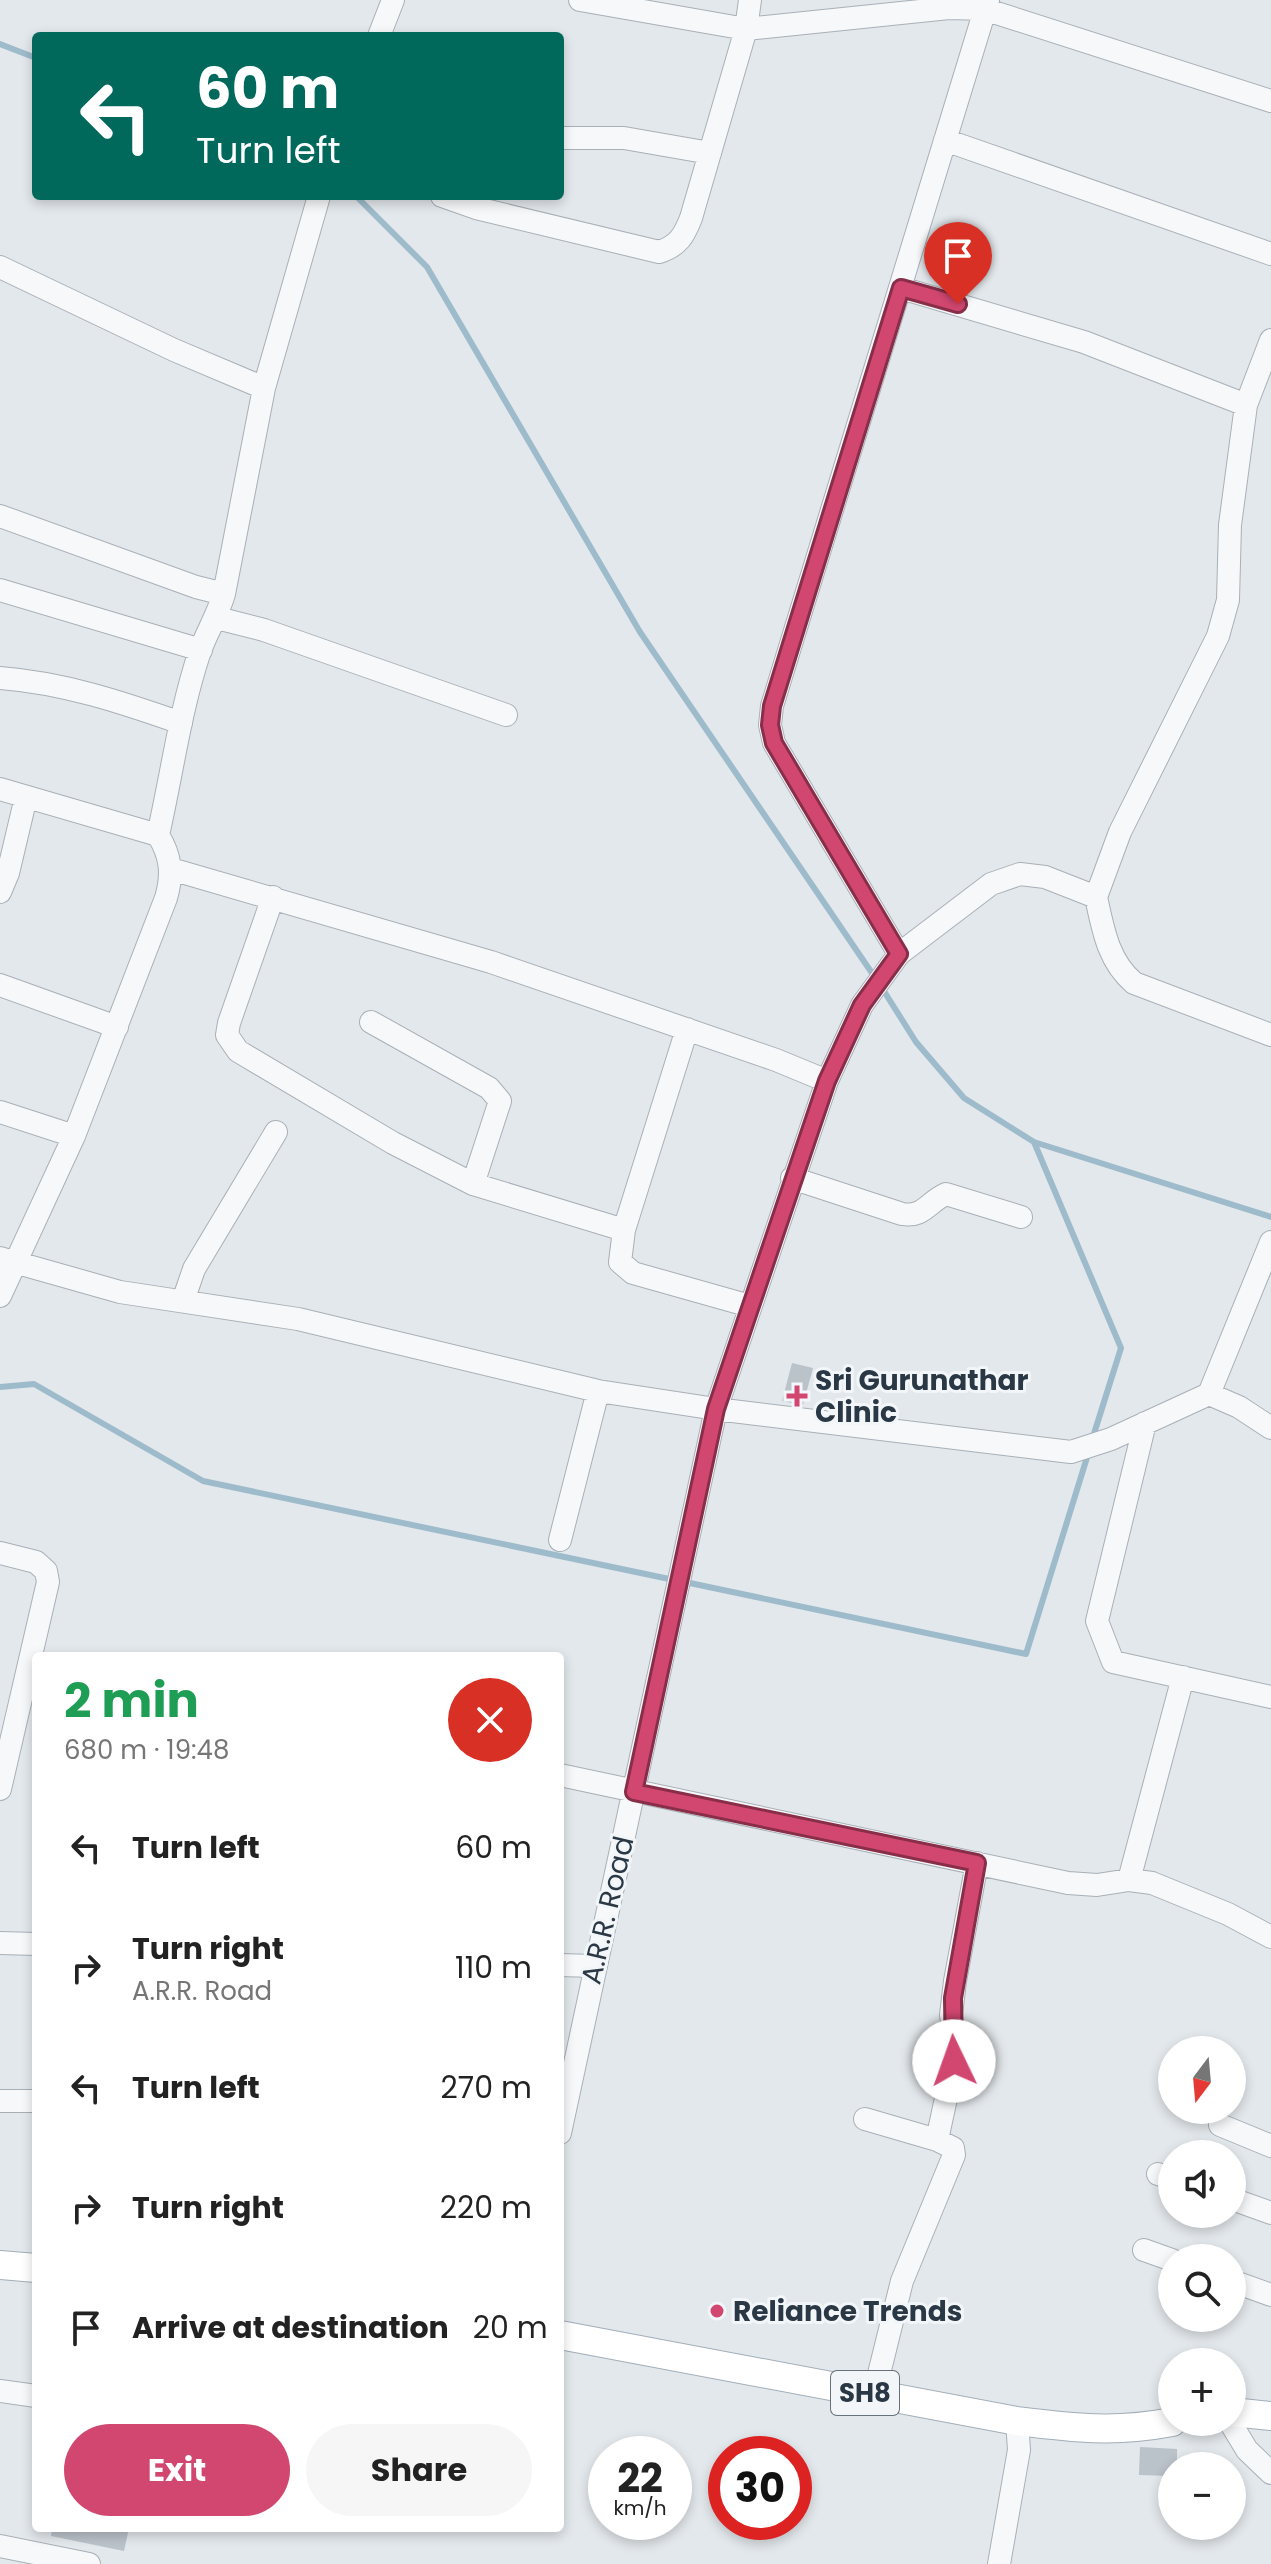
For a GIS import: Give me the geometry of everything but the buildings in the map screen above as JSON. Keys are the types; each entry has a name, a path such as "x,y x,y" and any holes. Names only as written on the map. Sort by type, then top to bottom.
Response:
{"main road":[{"path":"0,2265 32,2268"},
{"name":"SH8","path":"564,2336 1017,2421 1072,2428 1130,2430 1158,2425"},
{"path":"1246,2413 1271,2416"}],"street":[{"path":"381,32 393,0"},
{"path":"580,0 746,29 986,5 1271,101"},
{"path":"453,200 659,252 673,247 685,234 746,29 750,0"},
{"path":"894,961 774,743 770,725 772,706 986,5"},
{"path":"564,138 624,138 710,153"},
{"path":"945,140 1271,254"},
{"path":"0,1296 8,1260 74,1136 166,898 171,869 167,850 158,835 181,723 201,650 217,618 224,594 264,388 316,202"},
{"path":"0,267 82,308 264,388"},
{"path":"901,288 1084,342 1246,405"},
{"path":"1271,340 1246,405 1230,525 1228,600 1218,636 1120,832 1096,897 1110,954 1121,972 1134,983 1271,1035"},
{"path":"0,516 196,587 224,594"},
{"path":"0,590 201,650"},
{"path":"217,618 264,630 506,715"},
{"path":"0,678 39,681 102,696 181,723"},
{"path":"0,789 158,835"},
{"path":"3,879 26,797"},
{"path":"171,869 491,962 827,1081"},
{"name":"A.R.R. Road","path":"564,2111 716,1409 827,1081 862,1005 894,961 991,884 1020,874 1045,877 1096,897"},
{"path":"273,897 229,1023 227,1035 231,1044 393,1143 473,1184 624,1230"},
{"path":"0,985 117,1027"},
{"path":"371,1022 489,1088 500,1101 473,1184"},
{"path":"687,1029 624,1230 620,1262 633,1273 750,1306"},
{"path":"0,1112 74,1136"},
{"path":"183,1301 194,1269 276,1132"},
{"path":"792,1178 902,1214 914,1216 922,1213 931,1201 946,1194 1021,1217"},
{"path":"8,1260 120,1292 298,1319 598,1391 716,1409 1071,1452 1111,1439 1209,1394 1271,1242"},
{"path":"560,1540 598,1391"},
{"path":"1209,1394 1239,1407 1271,1428"},
{"path":"1145,1423 1097,1621 1113,1662 1271,1697"},
{"path":"0,1553 36,1562 46,1571 48,1582 34,1652"},
{"path":"0,1789 32,1663"},
{"path":"1129,1880 1183,1677"},
{"path":"564,1776 1068,1883 1097,1885 1129,1880 1152,1883 1228,1914 1271,1937"},
{"path":"937,2140 954,2061 953,1992 977,1863"},
{"path":"0,1943 32,1944"},
{"path":"564,1965 594,1966"},
{"path":"0,2101 32,2101"},
{"path":"865,2119 937,2140 953,2148 952,2165 902,2281 874,2394"},
{"path":"1220,2125 1271,2146"},
{"path":"1246,2204 1271,2213"},
{"path":"1144,2250 1158,2255"},
{"path":"1246,2286 1271,2295"},
{"path":"0,2391 32,2395"},
{"path":"999,2564 1019,2450 1017,2421"},
{"path":"1238,2436 1247,2450 1271,2473"},
{"path":"0,2546 89,2564"}],"waterway":[{"path":"0,44 32,56"},
{"path":"360,200 427,267 640,632 876,979"},
{"path":"882,988 916,1042 964,1098 1034,1142 1271,1217"},
{"path":"1034,1142 1121,1348 1092,1440"},
{"path":"0,1387 34,1384 203,1481 674,1580"},
{"path":"685,1582 1026,1654 1089,1451"}],"place":[{"name":"Sri Gurunathar Clinic","path":"797,1396"},
{"name":"Reliance Trends","path":"717,2311"}],"route":[{"path":"954,2061 951,2015 977,1863 634,1792 672,1603 716,1409 827,1081 862,1005 899,954 774,743 770,725 772,706 901,288 958,304"}]}
